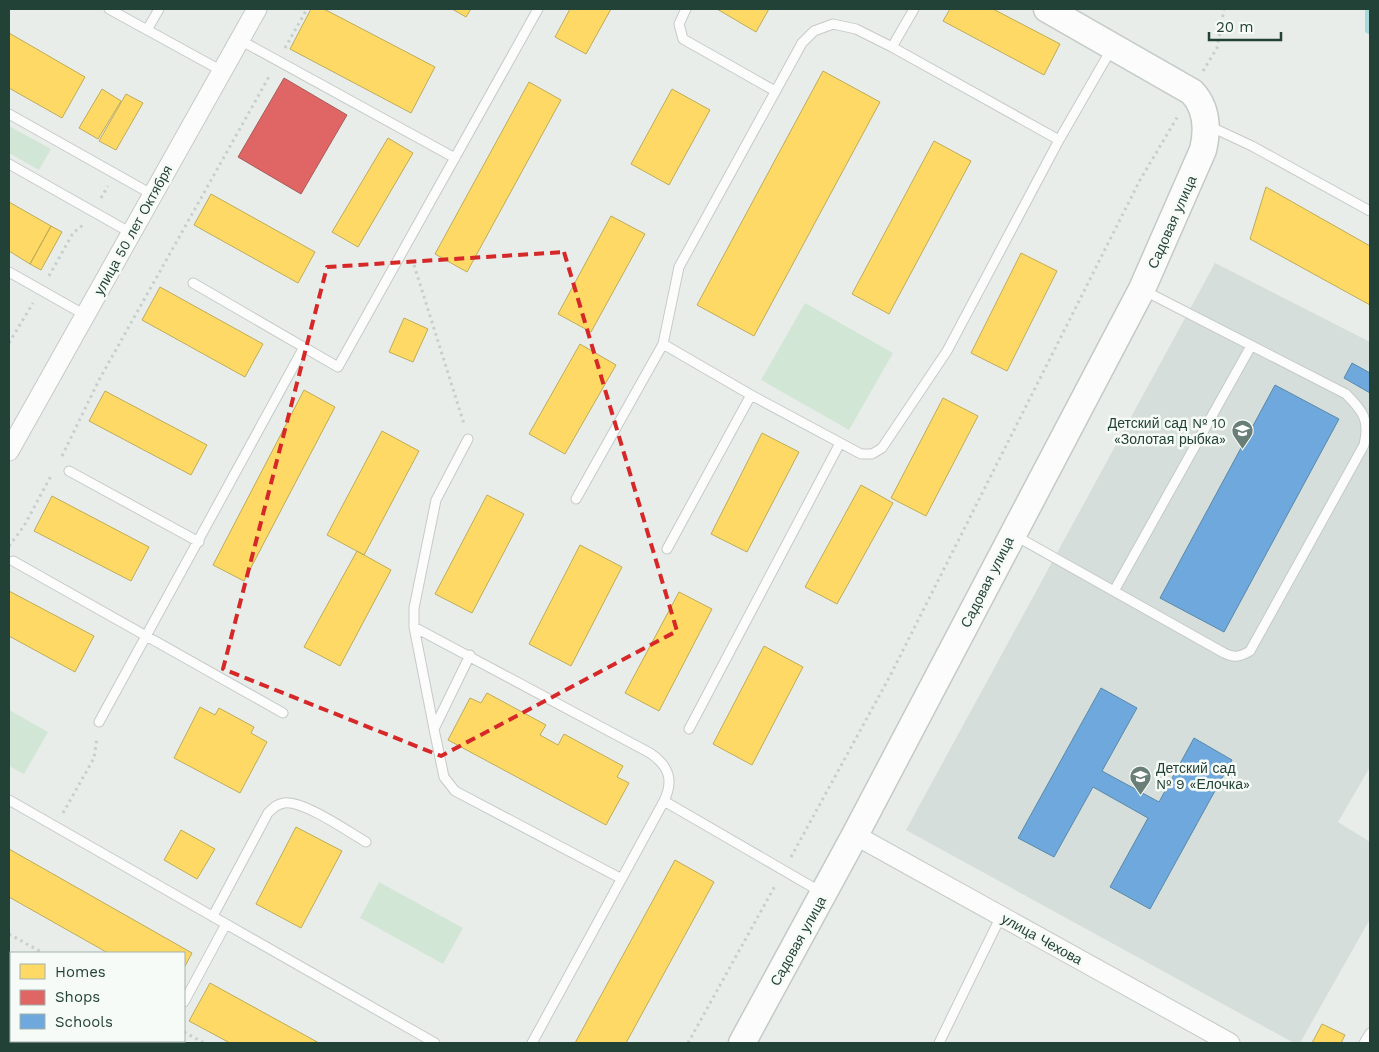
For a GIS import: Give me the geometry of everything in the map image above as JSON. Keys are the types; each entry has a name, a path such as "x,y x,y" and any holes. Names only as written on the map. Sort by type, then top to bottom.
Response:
{"street":[{"name":"улица 50 лет Октября","path":"9,451 257,9"},
{"path":"1047,9 1113,46 1201,110"},
{"name":"Садовая улица","path":"742,1043 855,835 1012,533 1142,290 1203,150 1201,110"},
{"name":"улица Чехова","path":"855,835 1230,1043"}],"lane":[{"path":"109,9 222,72"},
{"path":"147,30 159,9"},
{"path":"193,284 338,367 538,9"},
{"path":"686,9 679,24 683,38 775,92"},
{"path":"892,47 914,9"},
{"path":"576,499 663,344 679,267 802,43 814,31 834,24 856,29 1059,140"},
{"path":"240,40 455,158"},
{"path":"663,344 751,395 861,454 872,454 882,448 947,351 1059,140 1113,46"},
{"path":"1201,110 1252,146 1370,211"},
{"path":"9,114 153,195"},
{"path":"9,164 131,233"},
{"path":"9,272 85,315"},
{"path":"1012,533 1234,658 1250,651 1364,445 1368,429 1358,406 1346,394 1142,290"},
{"path":"1114,591 1251,346"},
{"path":"99,722 148,636 304,347"},
{"path":"667,550 751,395"},
{"path":"468,439 436,500 414,608 414,627 444,778 455,790 620,878"},
{"path":"689,729 840,443"},
{"path":"68,471 198,542"},
{"path":"13,561 283,713"},
{"path":"414,627 470,655 650,753 662,762 670,780 670,789 664,801 620,878 532,1043"},
{"path":"434,729 470,655"},
{"path":"9,800 435,1043"},
{"path":"664,801 824,893"},
{"path":"213,916 268,813 276,806 286,803 298,805 366,842"},
{"path":"939,1043 1001,916"},
{"path":"185,1000 226,924"},
{"path":"1364,1043 1370,1032"}],"path":[{"path":"9,546 24,526 76,430 99,380 306,9"},
{"path":"688,1043 890,676 1140,180 1201,110 1217,48 1224,9"},
{"path":"9,342 73,233 89,219 115,173"},
{"path":"407,244 468,439"},
{"path":"56,827 94,758 99,722"},
{"path":"9,934 42,952"},
{"path":"185,1033 204,1043"}],"highlighted area":[{"path":"564,252 677,631 441,756 223,669 327,267"}],"shaded area":[{"path":"1215,263 1370,342 1370,767 1338,822 1370,842 1370,919 1300,1043 1294,1043 906,830"}],"green space":[{"path":"9,126 51,149 39,170 9,153"},
{"path":"805,303 893,353 849,430 761,380"},
{"path":"9,710 48,732 24,774 9,766"},
{"path":"379,882 463,928 443,964 360,918"}],"water":[{"path":"1365,9 1370,9 1370,35 1365,32"}],"building: Homes":[{"path":"311,9 324,9 435,67 411,113 290,49"},
{"path":"452,9 471,9 466,17"},
{"path":"570,9 611,9 586,54 555,37"},
{"path":"717,9 769,9 756,32"},
{"path":"950,9 993,9 1060,44 1044,75 943,21"},
{"path":"9,33 85,77 62,118 9,88"},
{"path":"823,71 880,102 754,336 697,305"},
{"path":"529,82 561,100 467,272 435,254"},
{"path":"102,89 121,101 98,139 79,128"},
{"path":"672,89 710,110 669,185 631,164"},
{"path":"126,94 143,103 116,150 99,141"},
{"path":"388,138 413,153 358,247 332,232"},
{"path":"934,141 971,161 889,314 852,294"},
{"path":"1266,187 1370,246 1370,305 1250,239"},
{"path":"211,194 315,252 298,283 194,225"},
{"path":"9,202 51,226 30,264 9,251"},
{"path":"611,216 645,234 591,332 558,314"},
{"path":"51,226 62,232 41,270 30,264"},
{"path":"1021,253 1057,271 1007,371 971,353"},
{"path":"160,287 263,344 245,377 142,320"},
{"path":"404,318 428,329 413,362 389,352"},
{"path":"580,344 616,365 565,454 529,434"},
{"path":"304,390 335,407 244,581 213,565"},
{"path":"105,391 207,445 191,475 89,421"},
{"path":"943,398 978,416 926,516 891,498"},
{"path":"382,431 419,451 364,555 327,535"},
{"path":"762,433 799,452 747,552 711,534"},
{"path":"861,485 893,503 837,604 805,587"},
{"path":"487,495 524,514 472,613 435,594"},
{"path":"52,496 149,547 131,581 34,531"},
{"path":"580,545 622,567 571,666 529,644"},
{"path":"357,551 391,570 340,666 304,647"},
{"path":"9,591 94,636 75,672 9,636"},
{"path":"679,592 712,609 659,711 625,693"},
{"path":"764,646 803,667 752,765 713,744"},
{"path":"487,693 546,725 540,735 558,745 564,734 623,766 617,777 629,783 606,825 448,740 470,698 481,703"},
{"path":"200,707 215,715 219,708 254,727 251,733 267,742 240,793 174,758"},
{"path":"296,827 342,851 301,928 256,904"},
{"path":"181,830 215,849 197,879 164,860"},
{"path":"9,849 192,953 185,966 185,952 106,952 9,897"},
{"path":"675,860 714,882 626,1043 575,1043"},
{"path":"210,983 319,1043 230,1043 189,1021"},
{"path":"1322,1024 1345,1035 1341,1043 1312,1043"}],"building: Shops":[{"path":"284,78 347,115 301,194 238,157"}],"building: Schools":[{"path":"1352,363 1370,373 1370,393 1344,378"},
{"path":"1275,385 1339,419 1224,632 1160,598"},
{"path":"1101,688 1137,708 1102,771 1159,802 1194,738 1232,760 1150,909 1110,887 1148,818 1093,787 1054,857 1018,838"}],"place":[{"name":"Детский сад № 10 «Золотая рыбка»","path":"1242,450"},
{"name":"Детский сад № 9 «Елочка»","path":"1140,795"}]}
